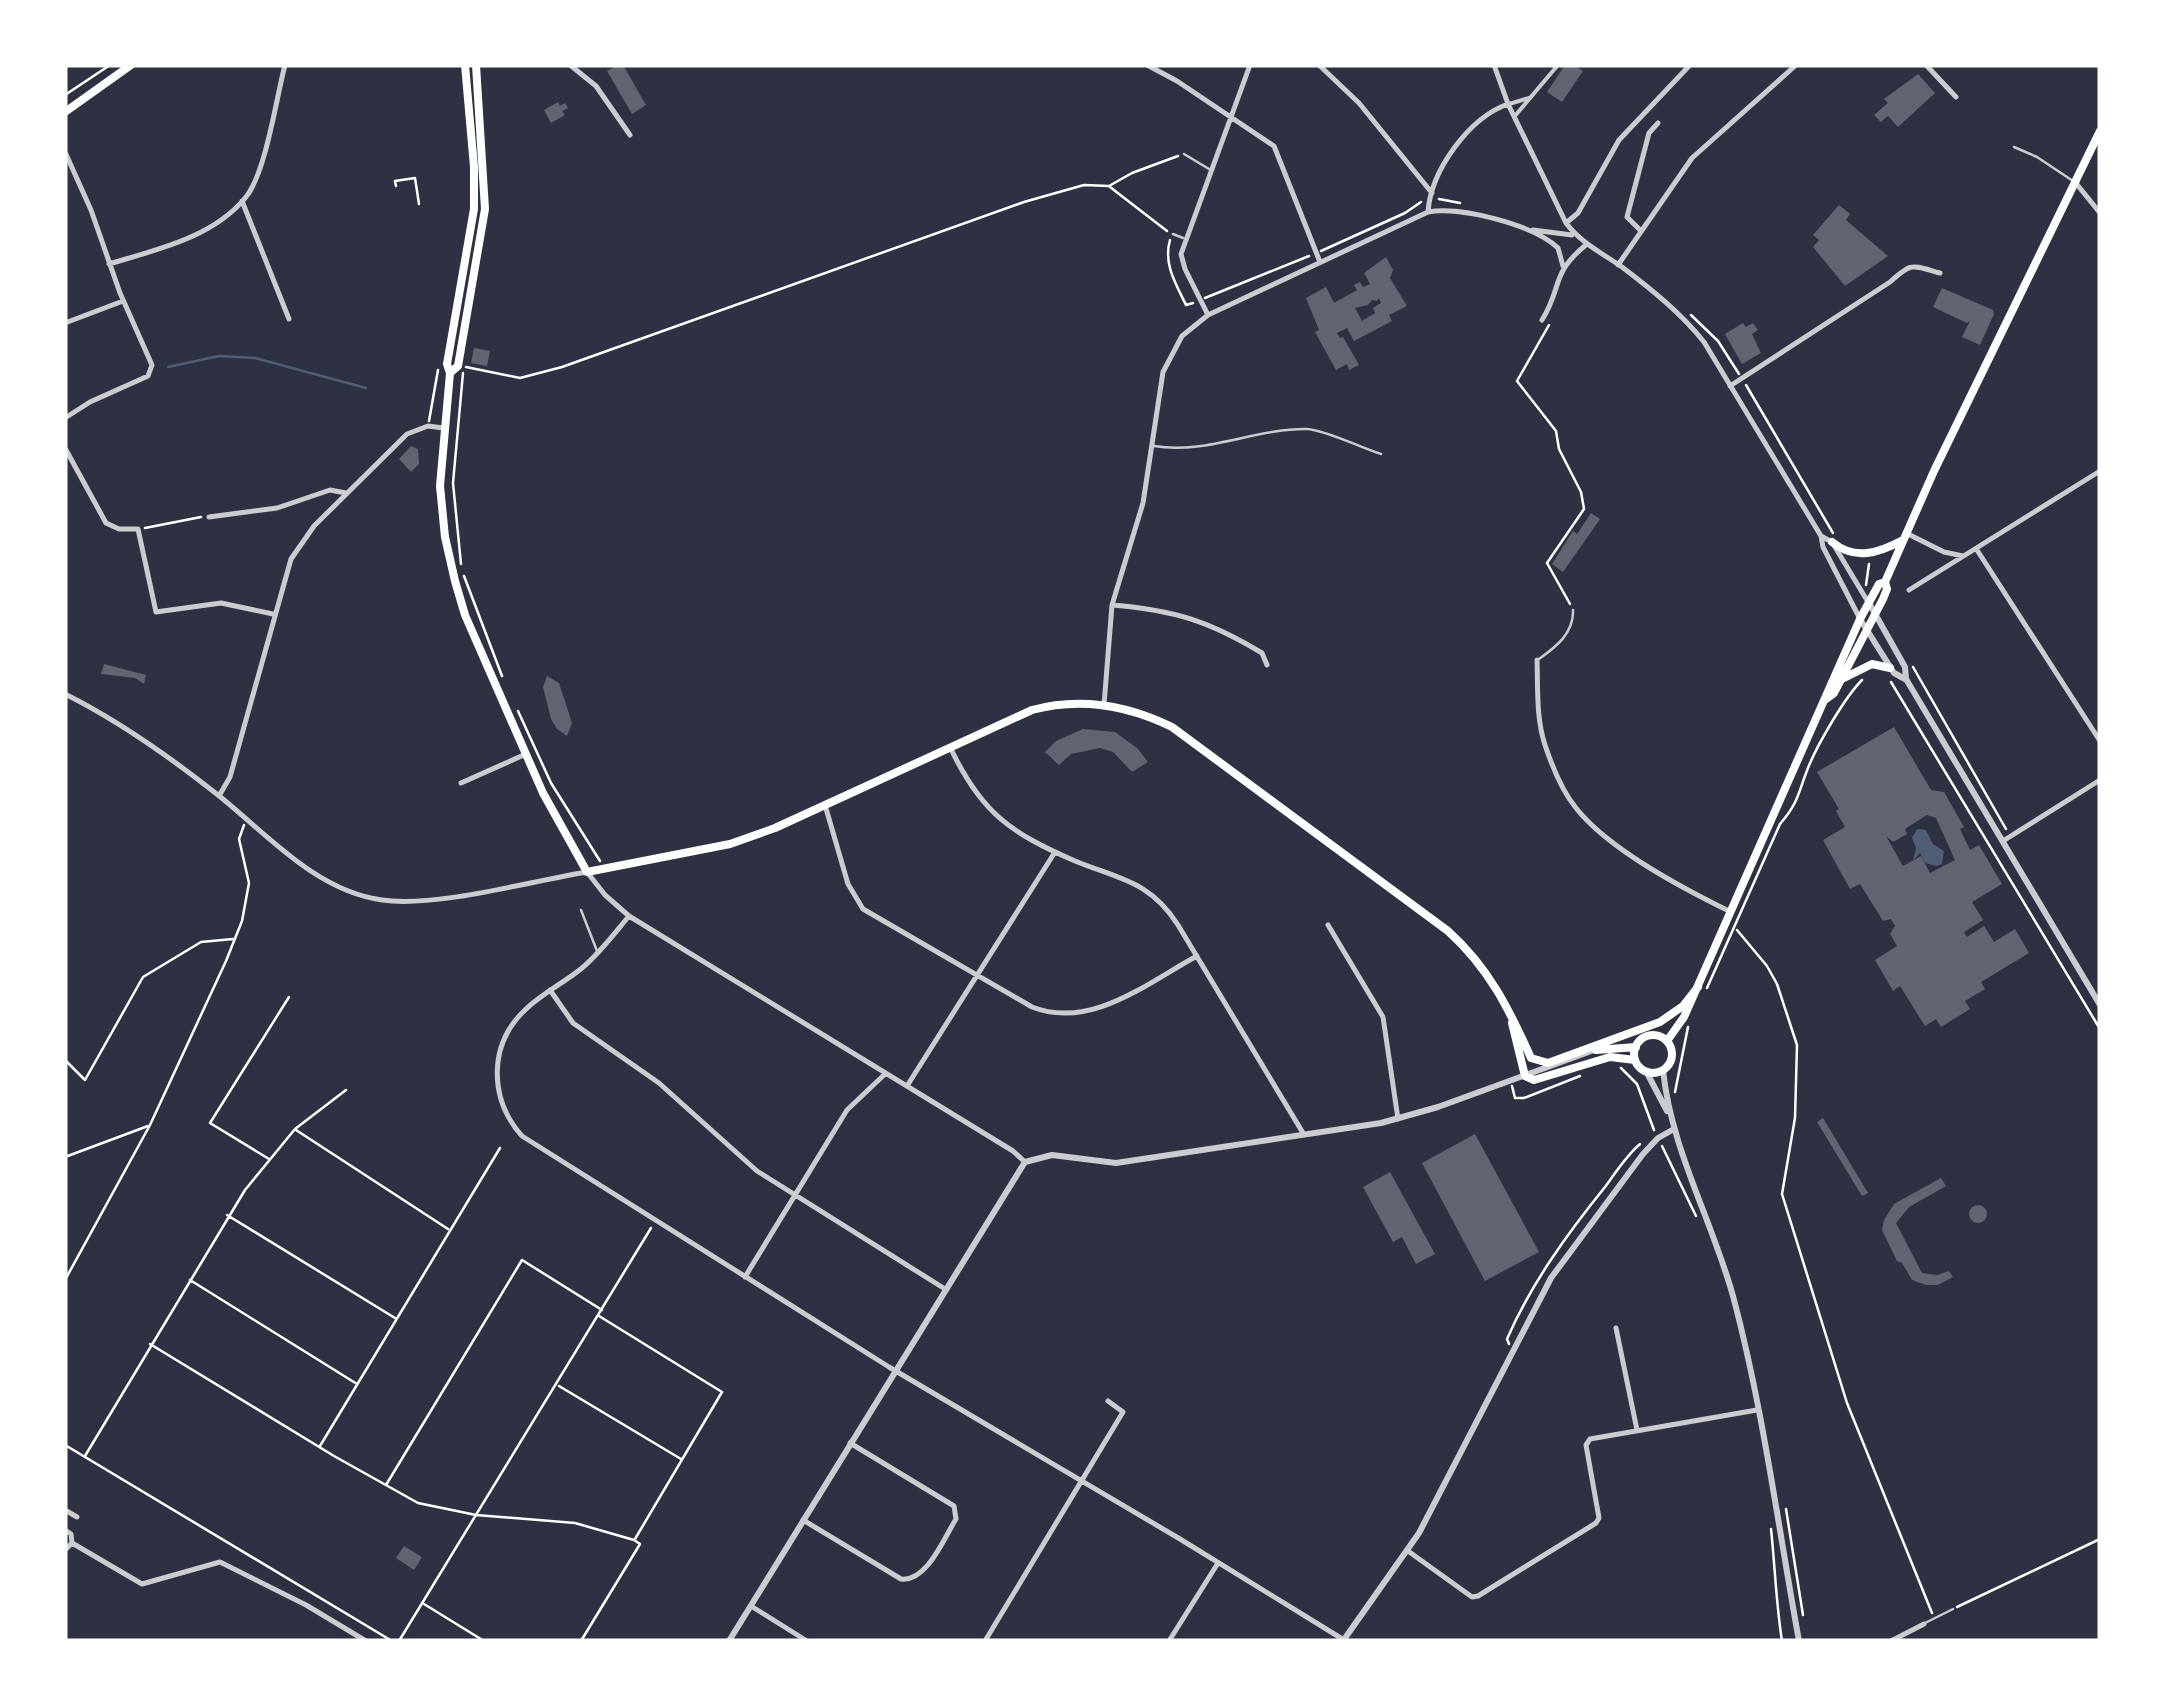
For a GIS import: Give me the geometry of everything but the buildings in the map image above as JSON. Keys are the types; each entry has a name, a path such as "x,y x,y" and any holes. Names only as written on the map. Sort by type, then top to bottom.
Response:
{"main road":[{"path":"65,112 132,65"},
{"path":"465,65 474,209 447,364 450,373 443,428 442,510 455,582 466,615 526,754 586,872 730,844 775,828 1032,710 1064,703 1104,705 1133,710 1172,727 1448,931 1481,964 1509,1010 1531,1058 1548,1063 1660,1022 1701,991"},
{"path":"450,373 458,366 485,210 476,65"},
{"path":"1826,699 1834,693 1887,590 1884,582 1905,536 2100,131"},
{"path":"1836,542 1853,553 1869,554 1905,536"},
{"path":"1666,1041 1701,991 1827,691 1860,618 1878,584 1884,582"},
{"path":"1841,680 1866,665 1878,664 1888,672"},
{"path":"1509,1010 1525,1076 1540,1080 1610,1057 1635,1060 1646,1072 1663,1070 1672,1056 1666,1041"},
{"path":"1584,1050 1636,1047 1650,1036 1666,1041"},
{"path":"1635,1060 1636,1047"}],"street":[{"path":"109,264 186,240 242,201 258,171 284,65"},
{"path":"570,65 596,86 630,134"},
{"path":"1148,65 1274,146 1320,262"},
{"path":"1208,316 1182,261 1184,238 1250,65"},
{"path":"1494,65 1508,104 1566,224 1692,328 1821,536 1822,547 1888,672 1906,680"},
{"path":"1514,117 1558,65"},
{"path":"1566,224 1578,212 1618,140 1690,65"},
{"path":"1618,265 1692,158 1796,65"},
{"path":"1926,65 1956,97"},
{"path":"1324,67 1432,193"},
{"path":"1428,212 1446,161 1457,147 1491,111 1533,97"},
{"path":"1641,231 1627,217 1648,134 1658,123"},
{"path":"65,152 152,366 139,382 90,402 65,418"},
{"path":"2075,182 2100,213"},
{"path":"242,201 288,319"},
{"path":"1104,705 1112,605 1144,503 1168,358 1182,336 1208,316 1428,212 1460,211 1523,228 1575,235"},
{"path":"1523,228 1558,248 1563,266"},
{"path":"1542,320 1552,303 1563,266 1587,244"},
{"path":"1730,386 1890,282 1906,266 1940,273"},
{"path":"65,323 123,301"},
{"path":"219,796 230,777 291,558 311,529 407,434 428,426 443,428"},
{"path":"65,448 106,523 118,529 138,529 156,612 222,603 273,614"},
{"path":"1909,590 2100,471"},
{"path":"209,517 277,508 330,490 346,493"},
{"path":"1821,536 1836,542 1905,667 1906,680 2006,838 2100,1005"},
{"path":"1905,536 1962,556"},
{"path":"1977,550 2100,741"},
{"path":"1112,605 1204,621 1262,652 1266,665"},
{"path":"1538,660 1538,710 1544,744 1576,808 1630,854 1731,912"},
{"path":"65,694 135,734 328,884 354,895 383,900 440,897 586,872 630,916 1014,1151 1025,1162"},
{"path":"950,746 979,800 1012,828 1055,852 1146,888 1168,910 1303,1133"},
{"path":"461,783 526,754"},
{"path":"2006,838 2100,780"},
{"path":"825,805 848,884 864,909 1032,1007 1068,1015 1109,1004 1197,956"},
{"path":"907,1086 1055,852"},
{"path":"630,916 598,954 521,1013 507,1032 499,1053 498,1090 506,1114 530,1143 895,1370 1344,1641 1408,1551 1561,1262 1643,1154 1674,1128"},
{"path":"1328,926 1383,1017 1398,1120"},
{"path":"550,990 573,1023 658,1084 744,1160 945,1289"},
{"path":"729,1641 1025,1162 1052,1155 1116,1163 1398,1120 1594,1050"},
{"path":"1531,1058 1535,1072"},
{"path":"1663,1070 1670,1116 1732,1294 1799,1641"},
{"path":"1646,1072 1670,1116"},
{"path":"745,1277 847,1110 885,1074"},
{"path":"1616,1328 1637,1430"},
{"path":"985,1641 1123,1412 1108,1402"},
{"path":"1408,1551 1472,1596 1478,1596 1599,1518 1586,1446 1590,1440 1757,1410"},
{"path":"803,1520 902,1579 911,1580 921,1574 956,1519 954,1506 850,1443"},
{"path":"65,1510 77,1517"},
{"path":"65,1530 71,1534 72,1543"},
{"path":"65,1550 72,1543"},
{"path":"72,1543 142,1584 220,1562 366,1641"},
{"path":"1170,1641 1218,1563"},
{"path":"751,1606 807,1641"},
{"path":"1890,1641 1924,1624"}],"lane":[{"path":"2014,147 2075,182"},
{"path":"1184,154 1211,170"},
{"path":"1172,234 1184,238"},
{"path":"1152,446 1170,448 1310,429 1380,454"},
{"path":"1538,660 1564,636 1571,626 1573,610"},
{"path":"582,910 598,954"},
{"path":"1924,1624 1953,1609"}],"path":[{"path":"65,94 110,65"},
{"path":"1109,186 1184,154"},
{"path":"396,186 395,181 415,178 419,204"},
{"path":"502,674 462,572 456,528 455,442 463,366 520,378 562,367 1084,184 1109,186 1172,234 1166,254 1186,305 1316,254 1405,213 1416,203"},
{"path":"1549,325 1517,381 1556,431 1558,448 1581,492 1584,509 1546,563 1573,610"},
{"path":"428,426 440,364"},
{"path":"1742,378 1836,542"},
{"path":"138,529 209,517"},
{"path":"1888,672 2100,1029"},
{"path":"1701,991 1736,929 1780,824 1792,811 1818,748 1853,689 1868,677"},
{"path":"1932,697 2006,838"},
{"path":"515,706 551,784 606,868"},
{"path":"65,1280 150,1125 242,922 248,882 239,839 246,820"},
{"path":"1736,929 1777,984 1798,1045 1795,1118 1782,1194 1846,1403 1934,1619"},
{"path":"65,1060 84,1080 143,977 201,942 235,938"},
{"path":"269,1158 210,1123 289,996"},
{"path":"1676,1080 1689,1024"},
{"path":"1618,1067 1636,1084 1653,1127"},
{"path":"1510,1082 1515,1098 1524,1098 1582,1075"},
{"path":"85,1456 227,1215 295,1129 346,1090"},
{"path":"65,1157 150,1125"},
{"path":"295,1129 449,1230"},
{"path":"319,1447 500,1148"},
{"path":"1664,1150 1702,1229"},
{"path":"227,1215 396,1319"},
{"path":"399,1641 656,1220"},
{"path":"385,1486 522,1260 602,1310"},
{"path":"189,1279 358,1384"},
{"path":"599,1316 722,1392 634,1540"},
{"path":"150,1344 418,1503 476,1515 575,1523 640,1544 581,1641"},
{"path":"556,1384 682,1460"},
{"path":"65,1444 392,1641"},
{"path":"1771,1529 1782,1641"},
{"path":"1953,1609 2100,1538"},
{"path":"423,1603 484,1641"}],"water":[{"path":"1917,829 1926,830 1933,844 1944,851 1942,864 1925,863 1920,853 1913,861 1916,848 1912,838"}],"waterway":[{"path":"168,367 219,356 255,358 366,388"}]}
